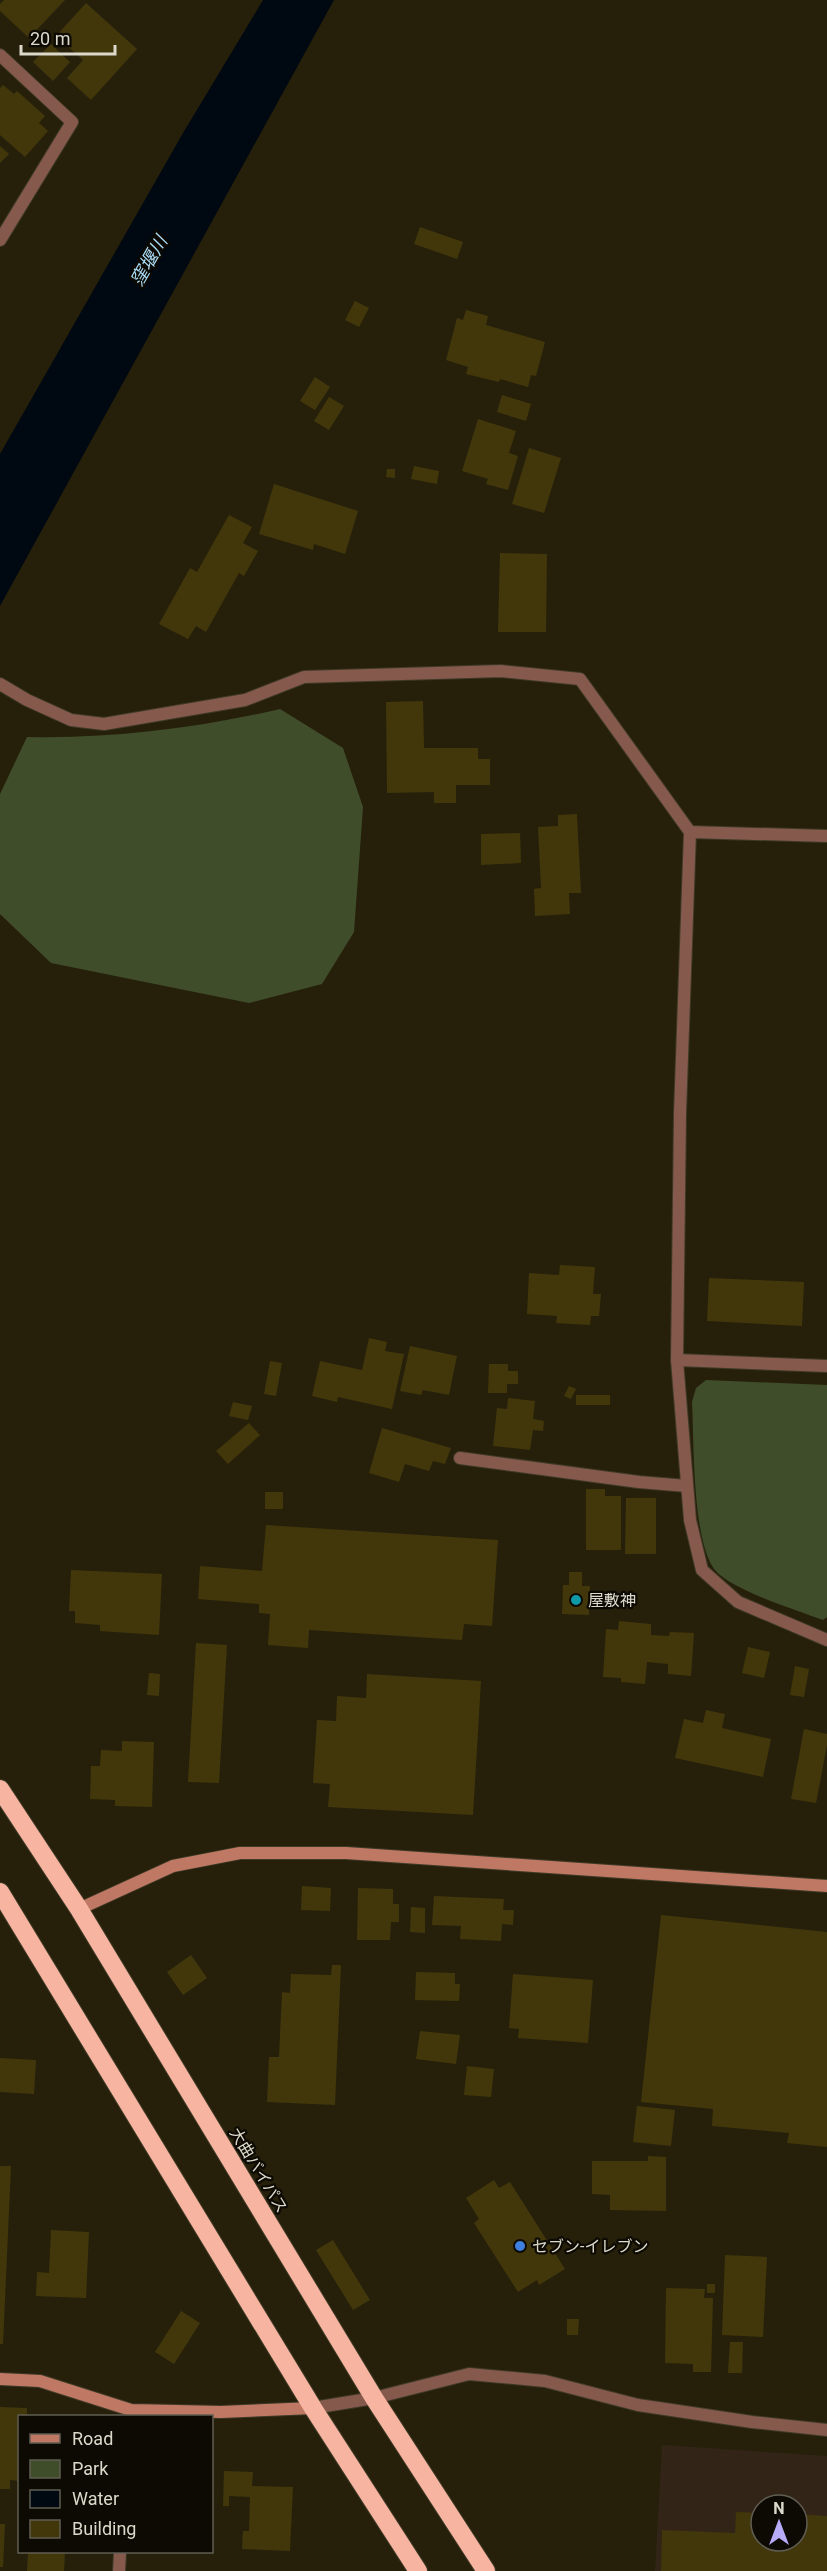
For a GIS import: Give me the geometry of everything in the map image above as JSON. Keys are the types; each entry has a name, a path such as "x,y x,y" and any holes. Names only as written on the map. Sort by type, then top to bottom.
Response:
{"highway":[{"name":"大曲バイパス","path":"0,1790 79,1909 374,2398 486,2571"},
{"path":"0,1892 313,2408 418,2571"}],"street":[{"path":"0,55 72,122 0,240"},
{"path":"0,684 27,700 71,720 104,724 245,700 304,677 501,671 580,679 690,831 680,1113 676,1360 690,1520 702,1570 738,1602 827,1640"},
{"path":"690,831 827,836"},
{"path":"676,1360 827,1366"},
{"path":"460,1458 639,1482 687,1486"},
{"path":"79,1909 173,1866 240,1853 346,1853 827,1886"},
{"path":"0,2379 40,2382 131,2413 313,2408 374,2398 469,2374 545,2382 638,2405 752,2422 827,2430"},
{"path":"119,2571 120,2553"}],"shaded area":[{"path":"662,2445 827,2456 827,2571 655,2571"}],"green space":[{"path":"280,709 343,748 363,807 354,932 322,984 249,1003 51,963 0,914 0,794 27,737 90,736 154,731 218,722"},
{"path":"706,1380 827,1385 827,1617 823,1620 765,1599 735,1585 715,1570 707,1556 698,1514 692,1402 696,1388"}],"water":[{"name":"窪堰川","path":"263,0 334,0 0,606 0,454 183,133"}],"building":[{"path":"4,0 65,0 29,38 0,11 0,4"},
{"path":"86,3 137,49 91,100 67,78 83,60 56,36"},
{"path":"51,44 70,62 53,81 33,62"},
{"path":"3,85 14,94 17,91 45,116 39,123 48,131 25,157 0,135 0,88"},
{"path":"0,146 9,154 0,163"},
{"path":"420,227 463,242 457,259 414,244"},
{"path":"355,301 369,308 359,327 345,320"},
{"path":"466,310 488,316 486,325 545,342 536,376 531,375 528,387 500,379 499,382 466,374 468,367 446,360 457,318 463,320"},
{"path":"315,377 330,387 315,410 300,401"},
{"path":"502,395 531,404 526,421 497,412"},
{"path":"329,397 344,406 329,430 314,421"},
{"path":"478,419 516,431 509,453 518,456 508,490 486,484 488,479 462,471"},
{"path":"529,448 561,458 544,513 512,504"},
{"path":"414,466 439,471 437,484 411,479"},
{"path":"387,469 395,469 395,478 386,477"},
{"path":"274,484 358,511 345,554 314,544 313,550 259,534"},
{"path":"229,515 252,527 243,543 258,551 244,576 239,573 206,632 196,626 188,639 159,624 190,568 197,572"},
{"path":"500,553 547,554 546,632 498,632"},
{"path":"423,701 424,748 478,748 478,759 490,759 490,785 456,785 456,803 434,803 434,792 387,793 386,702"},
{"path":"577,814 581,893 569,893 570,914 535,916 534,889 541,888 538,827 558,826 558,815"},
{"path":"520,833 521,863 481,865 481,834"},
{"path":"560,1265 595,1267 593,1294 601,1294 599,1316 591,1316 590,1325 556,1323 557,1316 527,1314 529,1273 559,1275"},
{"path":"709,1278 804,1282 802,1326 707,1321"},
{"path":"369,1338 387,1342 385,1351 404,1354 392,1409 338,1397 337,1402 312,1396 320,1361 362,1370"},
{"path":"410,1346 457,1356 449,1395 423,1390 421,1395 400,1391"},
{"path":"270,1361 282,1363 276,1396 264,1394"},
{"path":"489,1364 508,1364 508,1371 518,1371 518,1384 507,1384 507,1393 488,1393"},
{"path":"569,1386 576,1389 571,1399 564,1396"},
{"path":"576,1395 610,1395 610,1405 576,1405"},
{"path":"508,1398 535,1401 533,1419 544,1421 543,1431 533,1430 530,1450 493,1446 497,1408 507,1409"},
{"path":"233,1402 252,1406 248,1420 229,1416"},
{"path":"249,1423 260,1435 228,1464 216,1451"},
{"path":"382,1428 451,1448 445,1464 433,1461 429,1471 405,1464 399,1482 369,1473"},
{"path":"586,1489 605,1489 605,1496 621,1496 621,1550 586,1550"},
{"path":"265,1492 283,1492 283,1509 265,1509"},
{"path":"626,1498 656,1498 656,1554 625,1554"},
{"path":"266,1525 498,1540 492,1626 464,1624 462,1640 309,1630 308,1648 268,1645 270,1614 259,1613 259,1604 198,1599 200,1566 262,1571"},
{"path":"71,1570 162,1574 159,1635 100,1631 100,1625 75,1623 75,1611 69,1611"},
{"name":"屋敷神","path":"569,1572 582,1572 582,1586 590,1586 589,1615 562,1614 563,1585 569,1585"},
{"path":"619,1621 651,1624 651,1635 669,1636 670,1632 694,1633 691,1676 668,1674 668,1664 647,1662 645,1684 621,1682 621,1678 603,1677 606,1629 618,1630"},
{"path":"196,1643 227,1645 219,1783 188,1782"},
{"path":"748,1647 770,1652 764,1678 742,1673"},
{"path":"795,1666 809,1669 804,1697 790,1695"},
{"path":"149,1673 160,1674 159,1696 147,1695"},
{"path":"367,1674 481,1681 473,1815 328,1807 330,1784 313,1783 317,1720 336,1721 337,1696 366,1698"},
{"path":"706,1710 725,1714 722,1728 771,1739 763,1777 675,1758 684,1719 703,1723"},
{"path":"804,1729 827,1734 816,1803 791,1799"},
{"path":"122,1741 154,1742 152,1807 115,1806 115,1800 90,1799 91,1766 100,1766 101,1750 122,1751"},
{"path":"302,1886 331,1888 330,1911 301,1910"},
{"path":"358,1888 393,1889 393,1904 399,1904 399,1922 391,1922 390,1940 357,1940"},
{"path":"434,1896 504,1899 503,1910 514,1910 513,1925 502,1924 501,1941 460,1939 461,1926 432,1925"},
{"path":"411,1907 425,1908 425,1933 410,1932"},
{"path":"661,1915 827,1932 827,2147 787,2143 789,2133 712,2126 713,2109 641,2102"},
{"path":"191,1955 207,1978 183,1995 167,1972"},
{"path":"332,1965 341,1965 335,2105 267,2102 269,2057 279,2057 282,1992 290,1993 291,1974 331,1975"},
{"path":"416,1972 455,1973 455,1984 460,1984 459,2001 415,2000"},
{"path":"513,1974 593,1980 588,2043 518,2038 519,2029 509,2028"},
{"path":"420,2031 460,2035 456,2064 416,2059"},
{"path":"0,2058 36,2060 34,2094 0,2092"},
{"path":"467,2066 494,2069 491,2097 464,2095"},
{"path":"637,2106 675,2110 671,2146 633,2142"},
{"path":"648,2156 666,2157 666,2211 610,2210 610,2195 592,2194 592,2161 648,2161"},
{"path":"0,2166 11,2166 3,2344 0,2344"},
{"name":"セブン-イレブン","path":"494,2180 499,2188 510,2182 565,2269 539,2285 537,2280 518,2292 474,2223 479,2219 466,2198"},
{"path":"51,2230 89,2232 86,2298 36,2296 37,2272 49,2273"},
{"path":"333,2240 370,2300 353,2310 316,2250"},
{"path":"725,2255 767,2257 763,2337 722,2335"},
{"path":"707,2284 715,2284 715,2293 707,2293"},
{"path":"666,2288 705,2289 704,2298 713,2298 711,2372 693,2372 693,2364 665,2363"},
{"path":"181,2311 200,2323 174,2364 155,2352"},
{"path":"567,2319 579,2319 578,2335 567,2335"},
{"path":"730,2342 743,2342 742,2373 728,2373"},
{"path":"0,2407 27,2408 27,2415 18,2415 18,2481 10,2480 10,2489 0,2489"},
{"path":"224,2471 253,2472 252,2486 293,2487 290,2551 242,2549 243,2531 249,2531 250,2497 229,2496 229,2506 223,2506"},
{"path":"736,2512 749,2513 749,2553 809,2553 809,2515 827,2516 827,2571 661,2571 662,2530 735,2533"},
{"path":"0,2524 5,2524 3,2567 0,2567"},
{"path":"28,2553 65,2553 64,2571 27,2571"}],"place":[{"name":"屋敷神","path":"576,1600"},
{"name":"セブン-イレブン","path":"520,2246"}]}
